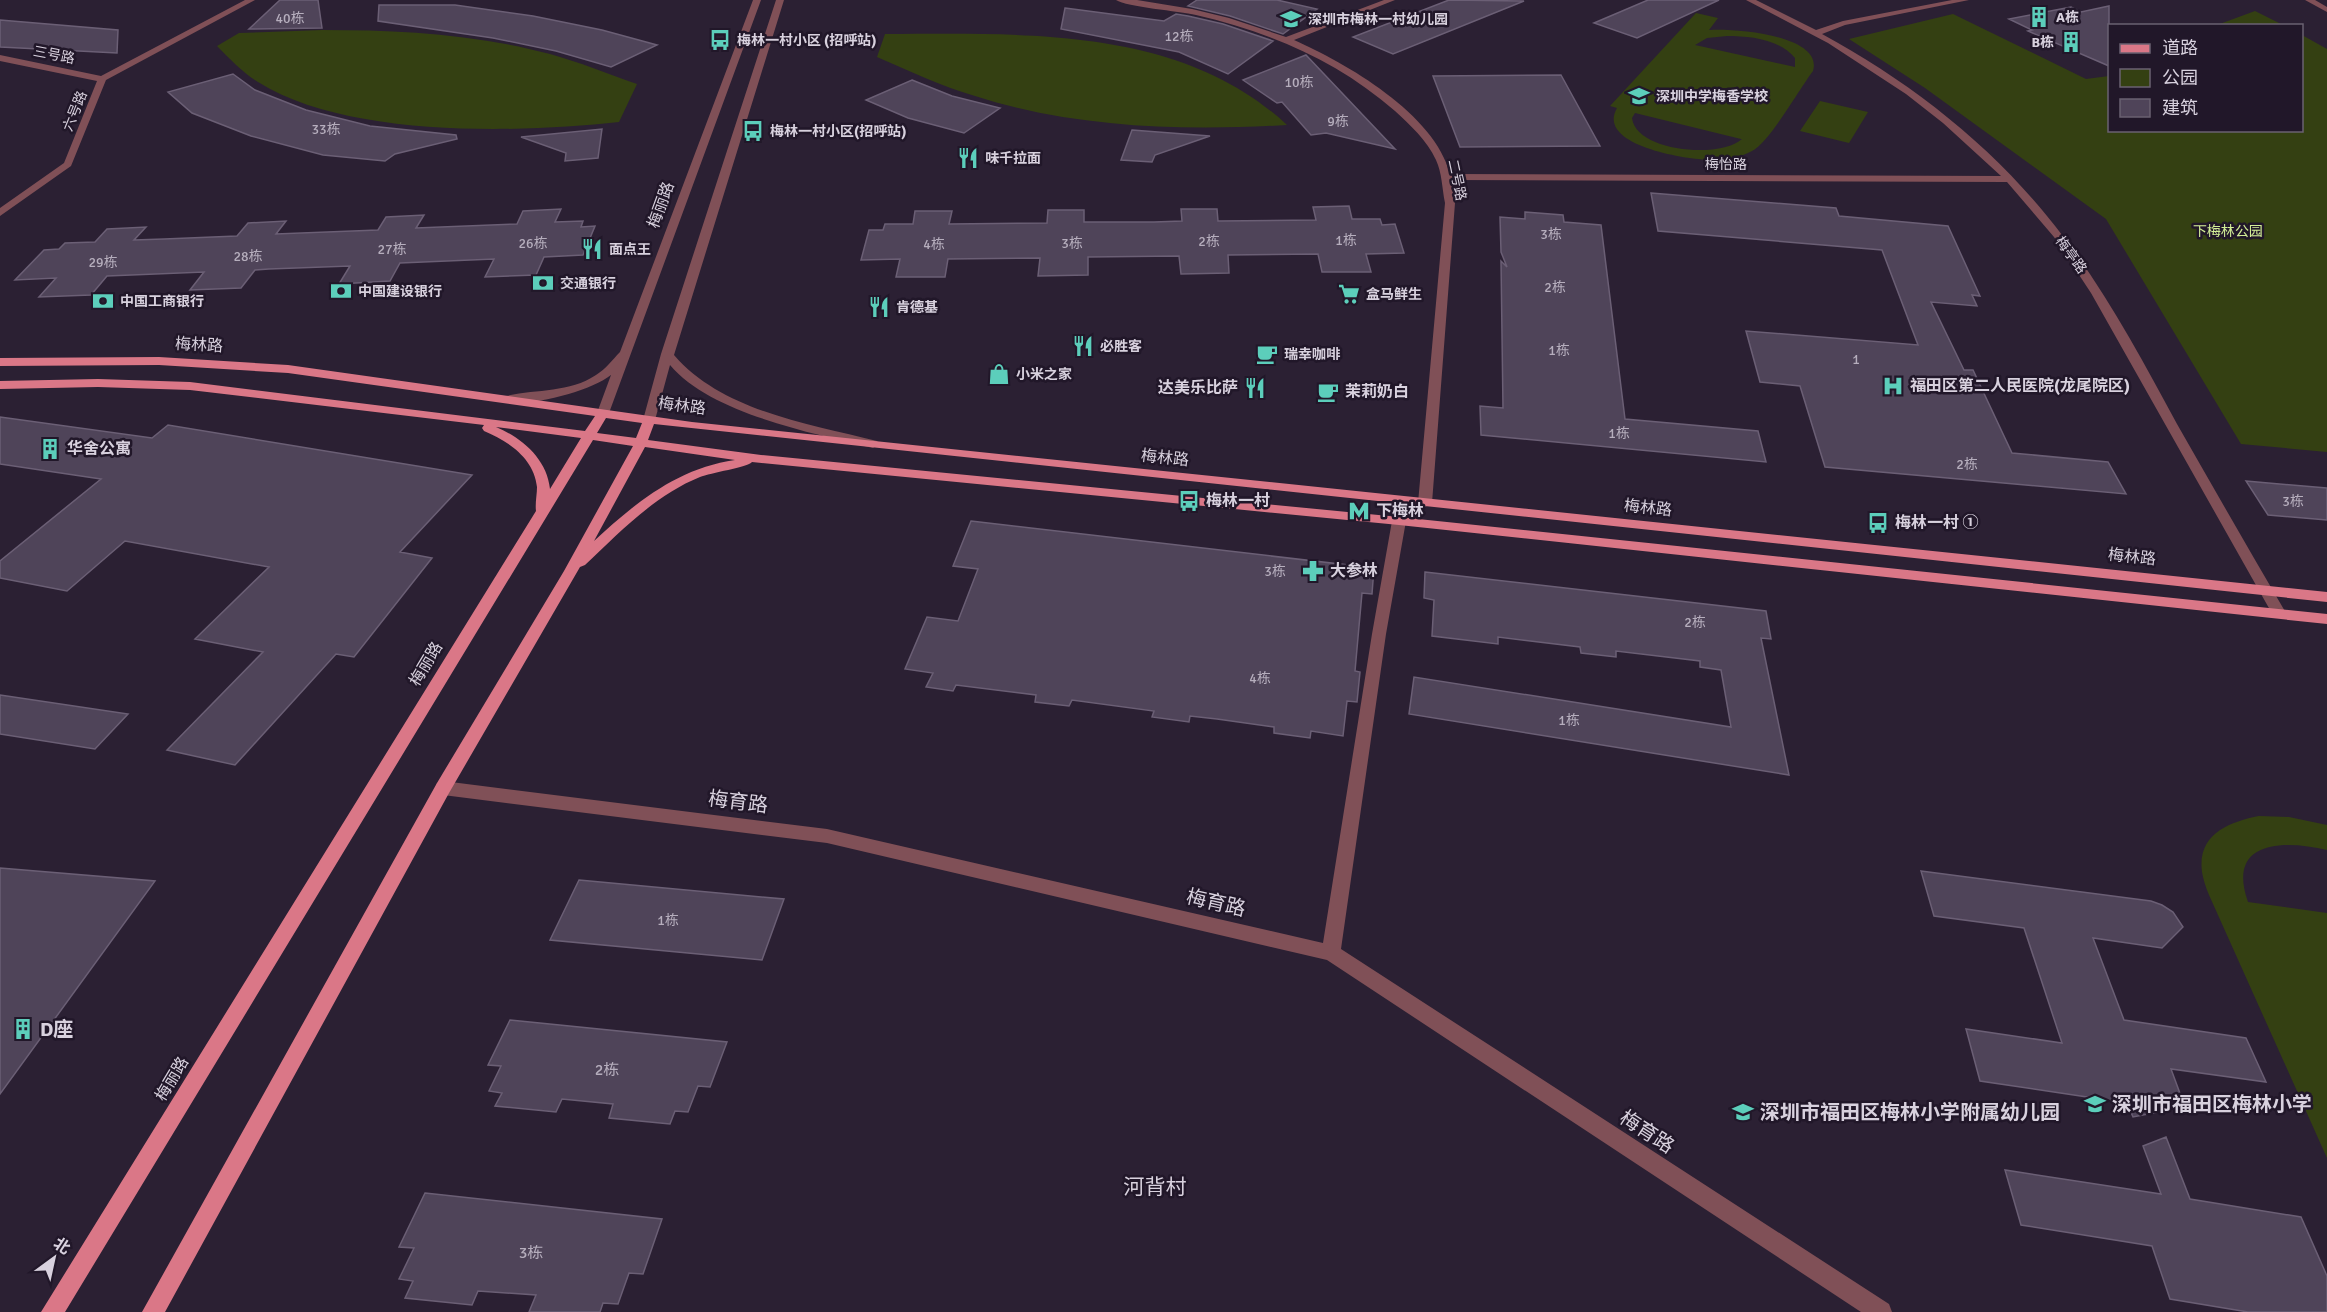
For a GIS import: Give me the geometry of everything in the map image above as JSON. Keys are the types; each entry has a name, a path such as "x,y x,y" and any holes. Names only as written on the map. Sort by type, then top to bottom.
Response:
{"main road":[{"name":"梅林路","path":"0,362 123,360 256,366 362,378 649,420 888,448 2327,597"},
{"path":"0,385 98,383 190,386 444,416 761,459 1399,521 2327,619"},
{"name":"梅丽路","path":"52,1312 603,413"},
{"path":"444,416 500,432 521,447 536,465 543,485 541,513"},
{"path":"153,1312 443,788 571,571 640,444 649,420"},
{"path":"571,571 619,526 674,485 711,468 761,459"}],"street":[{"name":"六号路","path":"0,213 68,164 102,79 251,0"},
{"name":"梅丽路","path":"603,413 757,0"},
{"path":"649,420 780,0"},
{"name":"二号路","path":"1120,0 1208,14 1250,25 1288,39 1328,58 1367,84 1416,124 1440,159 1450,203 1425,504"},
{"path":"1288,39 1391,0"},
{"name":"梅亭路","path":"1750,0 1816,33 1902,89 1981,149 2043,216 2100,296 2279,613"},
{"path":"1816,33 1843,23 1965,0"},
{"path":"2309,0 2327,10"},
{"name":"三号路","path":"0,58 102,79"},
{"name":"梅怡路","path":"1444,177 2008,179"},
{"path":"510,399 559,393 596,380 618,362 632,339"},
{"path":"668,354 690,380 720,396 781,419 888,448"},
{"path":"1331,953 1379,634 1399,521"},
{"name":"梅育路","path":"443,788 827,836 1331,953 1881,1312"}],"green space":[{"path":"2255,11 2281,24 2220,24"},
{"path":"1696,13 1718,18 1709,30 1736,30 1773,36 1790,41 1804,49 1813,59 1813,71 1767,138 1752,151 1737,157 1700,159 1666,154 1648,148 1631,141 1619,132 1614,121 1617,108 1610,106","holes":["1727,36 1754,38 1773,43 1795,58 1795,67 1695,45 1707,38","1635,113 1741,139 1742,139 1717,149 1681,149 1663,145 1648,138 1637,129 1632,118"]},
{"name":"下梅林公园","path":"1953,14 2086,79 2108,76 2108,132 2303,132 2303,36 2327,49 2327,452 2241,444 2106,219 1925,88 1849,39"},
{"path":"322,30 408,32 493,42 561,57 637,84 619,122 532,128 434,127 385,122 338,113 295,100 252,78 217,46 239,33"},
{"path":"885,34 1044,36 1097,42 1149,52 1198,69 1245,92 1287,125 1208,128 1130,125 1051,115 1013,107 950,88 877,57"},
{"path":"1820,101 1868,112 1849,143 1800,131"},
{"path":"2259,816 2289,817 2327,825 2327,850 2293,845 2263,849 2252,856 2245,866 2243,882 2248,902 2327,913 2327,1158 2202,875 2202,859 2210,839 2226,826"}],"building":[{"path":"280,0 318,0 322,28 249,29"},
{"name":"深圳市梅林一村幼儿园","path":"1197,0 1277,0 1317,9 1283,34 1230,16 1188,6"},
{"path":"1449,0 1524,1 1393,54 1353,37"},
{"path":"1648,0 1719,0 1637,38 1594,23"},
{"path":"379,5 455,5 533,16 602,30 657,45 611,67 556,51 493,38 378,21"},
{"path":"2109,6 2108,66 2028,31 2032,30 2009,19 2071,7 2081,12"},
{"path":"1065,8 1164,21 1176,14 1223,24 1273,41 1228,74 1179,52 1061,29"},
{"path":"0,20 118,30 117,53 0,47"},
{"path":"1306,55 1395,149 1326,133 1311,135 1282,102 1277,103 1243,80"},
{"path":"233,74 255,90 306,110 370,126 456,135 457,139 395,154 385,161 323,155 251,136 192,113 168,92"},
{"path":"1561,75 1600,146 1460,147 1433,76"},
{"path":"912,80 952,96 1000,108 964,133 908,118 866,100"},
{"path":"602,129 598,158 565,161 566,153 521,137"},
{"path":"1132,130 1210,136 1155,155 1152,162 1121,160"},
{"path":"1651,193 1836,208 1839,216 1948,226 1980,296 1972,295 1977,306 1931,302 1964,370 1973,370 2012,453 2108,462 2126,494 1825,467 1800,386 1760,382 1746,331 1918,345 1882,250 1658,231"},
{"path":"1349,206 1352,219 1380,219 1382,225 1395,224 1404,253 1366,254 1371,272 1322,272 1318,254 1228,255 1229,273 1181,274 1179,256 1088,257 1088,275 1038,276 1040,258 948,259 945,277 896,277 900,259 861,260 869,230 883,230 885,224 913,224 915,211 952,211 949,224 1047,223 1048,210 1084,210 1084,222 1154,222 1182,221 1181,209 1217,209 1218,221 1316,220 1313,207"},
{"path":"561,209 555,222 583,221 581,227 595,226 583,255 544,257 536,275 485,277 494,259 400,263 390,281 339,284 350,266 255,270 241,288 190,290 204,272 107,276 91,295 39,297 56,278 15,280 44,250 59,249 65,243 95,242 107,229 146,227 134,240 237,236 248,223 286,221 276,234 378,230 386,217 424,215 416,228 517,224 523,211"},
{"path":"1525,212 1563,215 1564,222 1601,225 1625,419 1758,431 1766,462 1481,435 1480,406 1503,408 1501,261 1507,267 1501,252 1500,217 1525,219"},
{"path":"0,417 152,438 168,425 472,475 400,552 432,558 354,657 336,654 235,765 167,750 263,652 195,639 269,567 125,541 67,591 0,578 0,561 101,479 0,464"},
{"path":"2246,481 2327,488 2327,520 2268,515"},
{"path":"971,521 1374,568 1372,594 1362,593 1355,671 1360,672 1357,702 1347,701 1343,736 1311,731 1310,738 1274,733 1274,727 1217,719 1190,716 1189,722 1152,717 1154,711 1072,700 1069,706 1035,702 1036,695 956,685 953,691 926,687 933,673 905,669 927,617 958,621 978,569 953,566"},
{"path":"1425,572 1766,611 1771,639 1761,638 1789,775 1409,714 1414,677 1731,727 1721,670 1700,667 1700,661 1616,651 1616,657 1581,653 1580,647 1498,637 1498,644 1432,636 1434,600 1424,598"},
{"path":"0,695 128,714 95,749 0,734"},
{"name":"D座","path":"0,868 155,881 0,1094"},
{"path":"1921,871 2151,901 2162,905 2173,912 2183,927 2162,948 2093,938 2124,1020 2246,1038 2266,1082 2171,1069 2185,1107 2133,1117 2127,1103 1980,1081 1966,1029 2062,1043 2024,928 1934,916"},
{"path":"579,880 784,899 762,960 550,940"},
{"path":"510,1020 727,1042 710,1087 698,1086 688,1112 675,1111 670,1124 609,1118 613,1104 562,1099 556,1112 495,1106 502,1093 489,1091 501,1066 488,1065"},
{"path":"2166,1137 2190,1199 2301,1217 2327,1276 2327,1312 2248,1312 2170,1299 2152,1246 2021,1225 2005,1170 2161,1194 2143,1146"},
{"path":"425,1193 662,1219 643,1274 629,1273 618,1304 603,1303 600,1312 529,1312 536,1295 478,1291 472,1305 405,1298 413,1281 399,1279 414,1248 399,1247"}],"place":[{"name":"A栋","path":"2039,17"},
{"name":"深圳市梅林一村幼儿园","path":"1291,19"},
{"name":"梅林一村小区 (招呼站)","path":"720,40"},
{"name":"B栋","path":"2071,42"},
{"name":"深圳中学梅香学校","path":"1639,96"},
{"name":"梅林一村小区(招呼站)","path":"753,131"},
{"name":"味千拉面","path":"968,158"},
{"name":"面点王","path":"592,249"},
{"name":"交通银行","path":"543,283"},
{"name":"中国建设银行","path":"341,291"},
{"name":"盒马鲜生","path":"1349,294"},
{"name":"中国工商银行","path":"103,301"},
{"name":"肯德基","path":"879,307"},
{"name":"必胜客","path":"1083,346"},
{"name":"瑞幸咖啡","path":"1267,354"},
{"name":"小米之家","path":"999,374"},
{"name":"福田区第二人民医院(龙尾院区)","path":"1893,386"},
{"name":"达美乐比萨","path":"1255,388"},
{"name":"茉莉奶白","path":"1328,392"},
{"name":"华舍公寓","path":"50,449"},
{"name":"梅林一村","path":"1189,501"},
{"name":"下梅林","path":"1359,511"},
{"name":"梅林一村 ①","path":"1878,523"},
{"name":"大参林","path":"1313,571"},
{"name":"D座","path":"23,1029"},
{"name":"深圳市福田区梅林小学","path":"2095,1104"},
{"name":"深圳市福田区梅林小学附属幼儿园","path":"1743,1112"}],"district":[{"name":"河背村","path":"1155,1187"}]}
